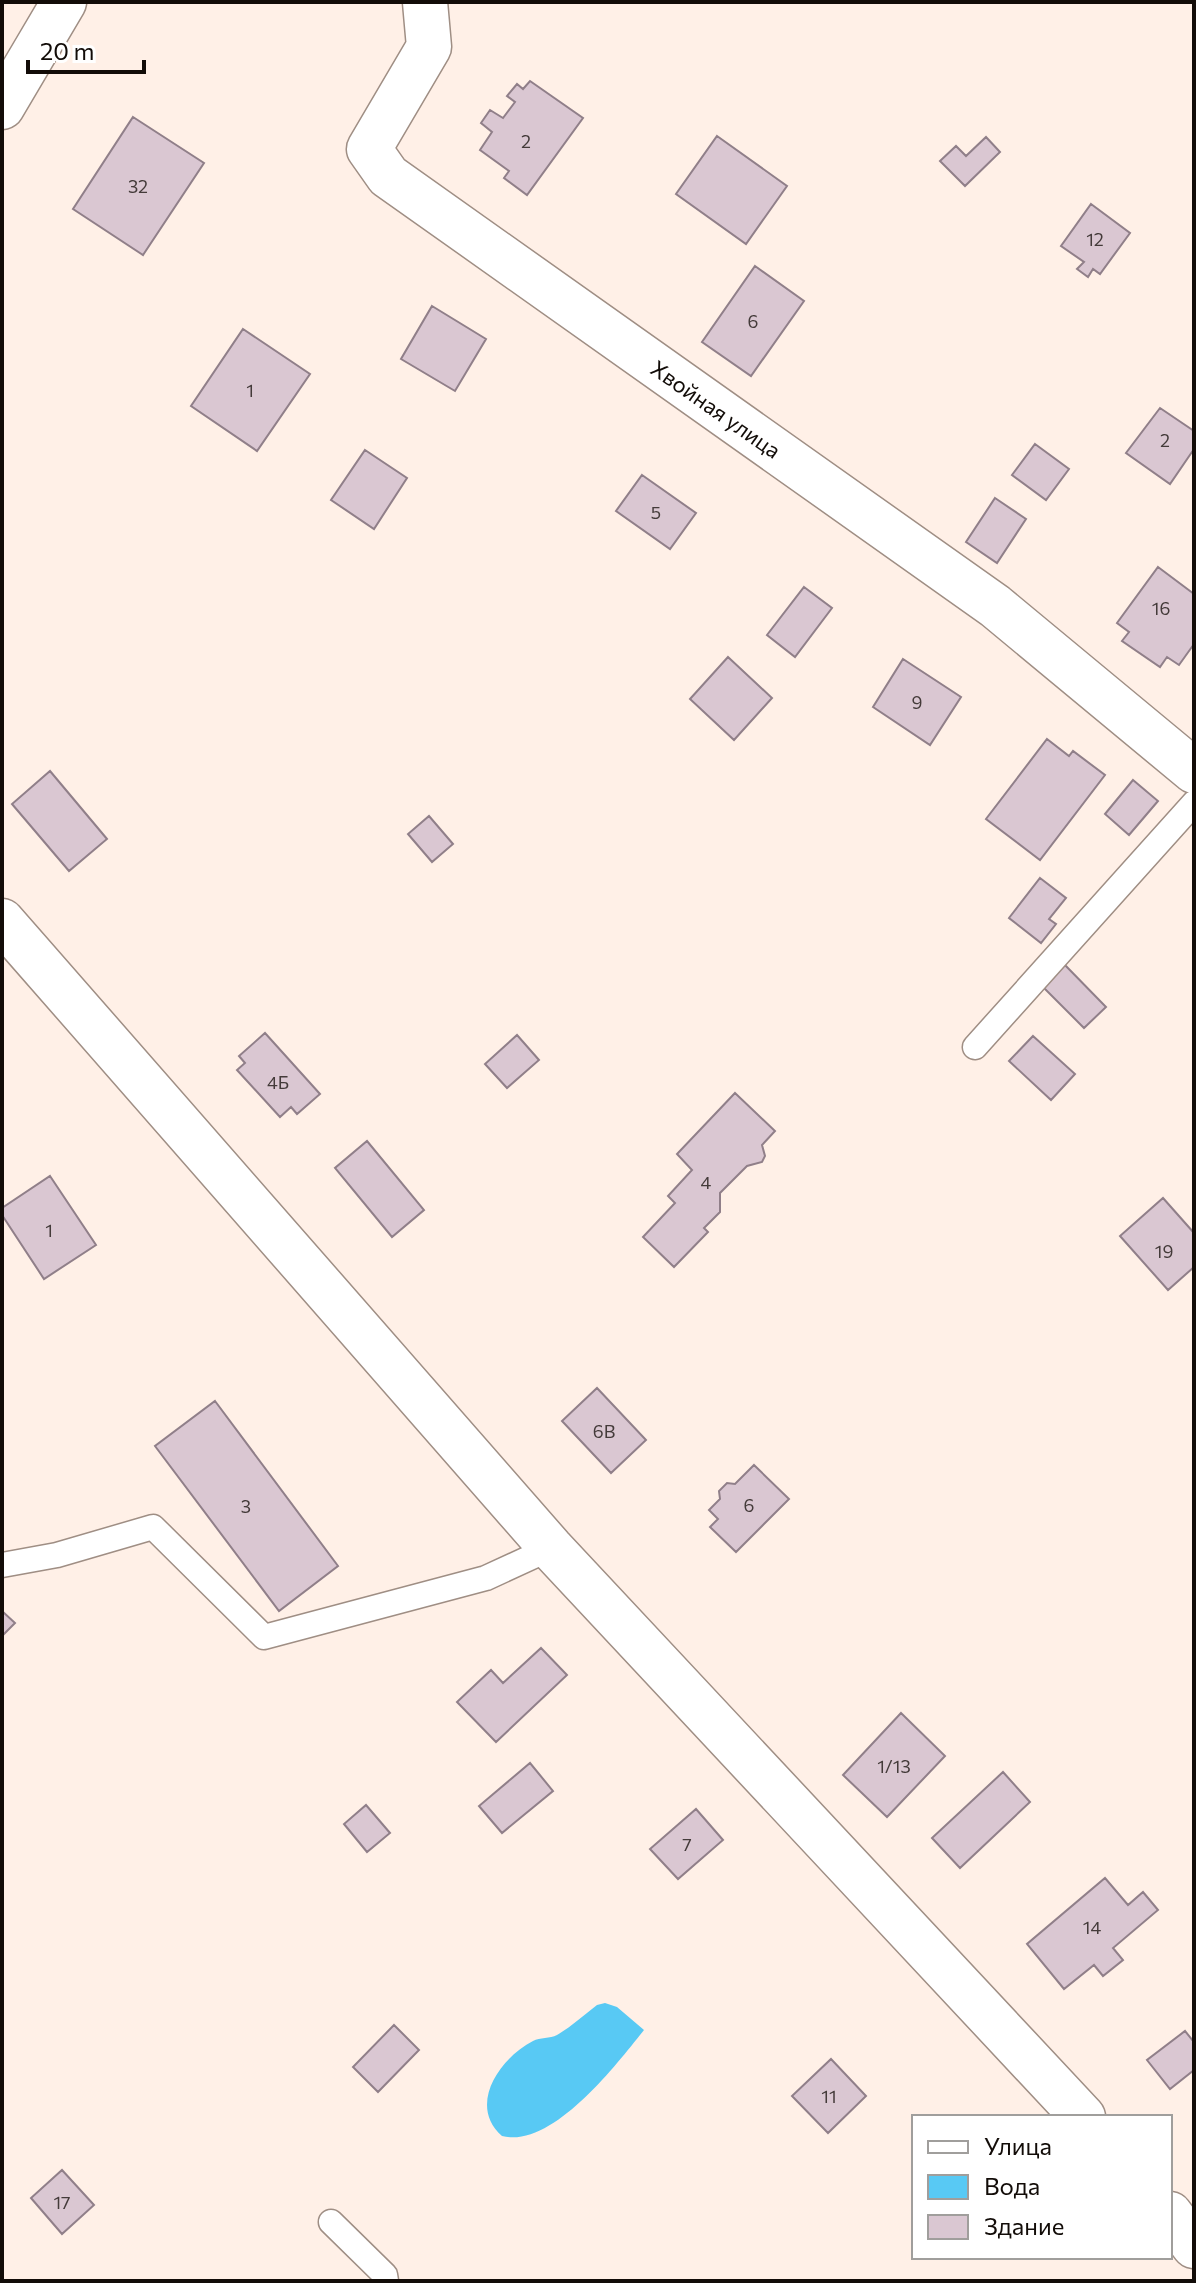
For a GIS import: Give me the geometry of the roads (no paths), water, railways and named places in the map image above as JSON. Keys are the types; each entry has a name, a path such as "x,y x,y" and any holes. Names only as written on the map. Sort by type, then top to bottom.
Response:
{"street":[{"path":"2,107 64,2"},
{"name":"Хвойная улица","path":"425,2 429,47 369,149 388,176 995,606 1189,754"},
{"path":"2,921 551,1548 1081,2115"},
{"path":"1172,2217 1194,2246"}],"lane":[{"path":"975,1047 1194,803"},
{"path":"2,1565 57,1555 153,1527 264,1637 486,1578 551,1548"},
{"path":"331,2222 385,2275 386,2281"}],"water":[{"path":"605,2003 617,2007 644,2030 600,2082 562,2117 541,2130 521,2137 502,2136 492,2124 487,2110 492,2083 499,2070 521,2049 536,2040 557,2035 597,2005"}]}
